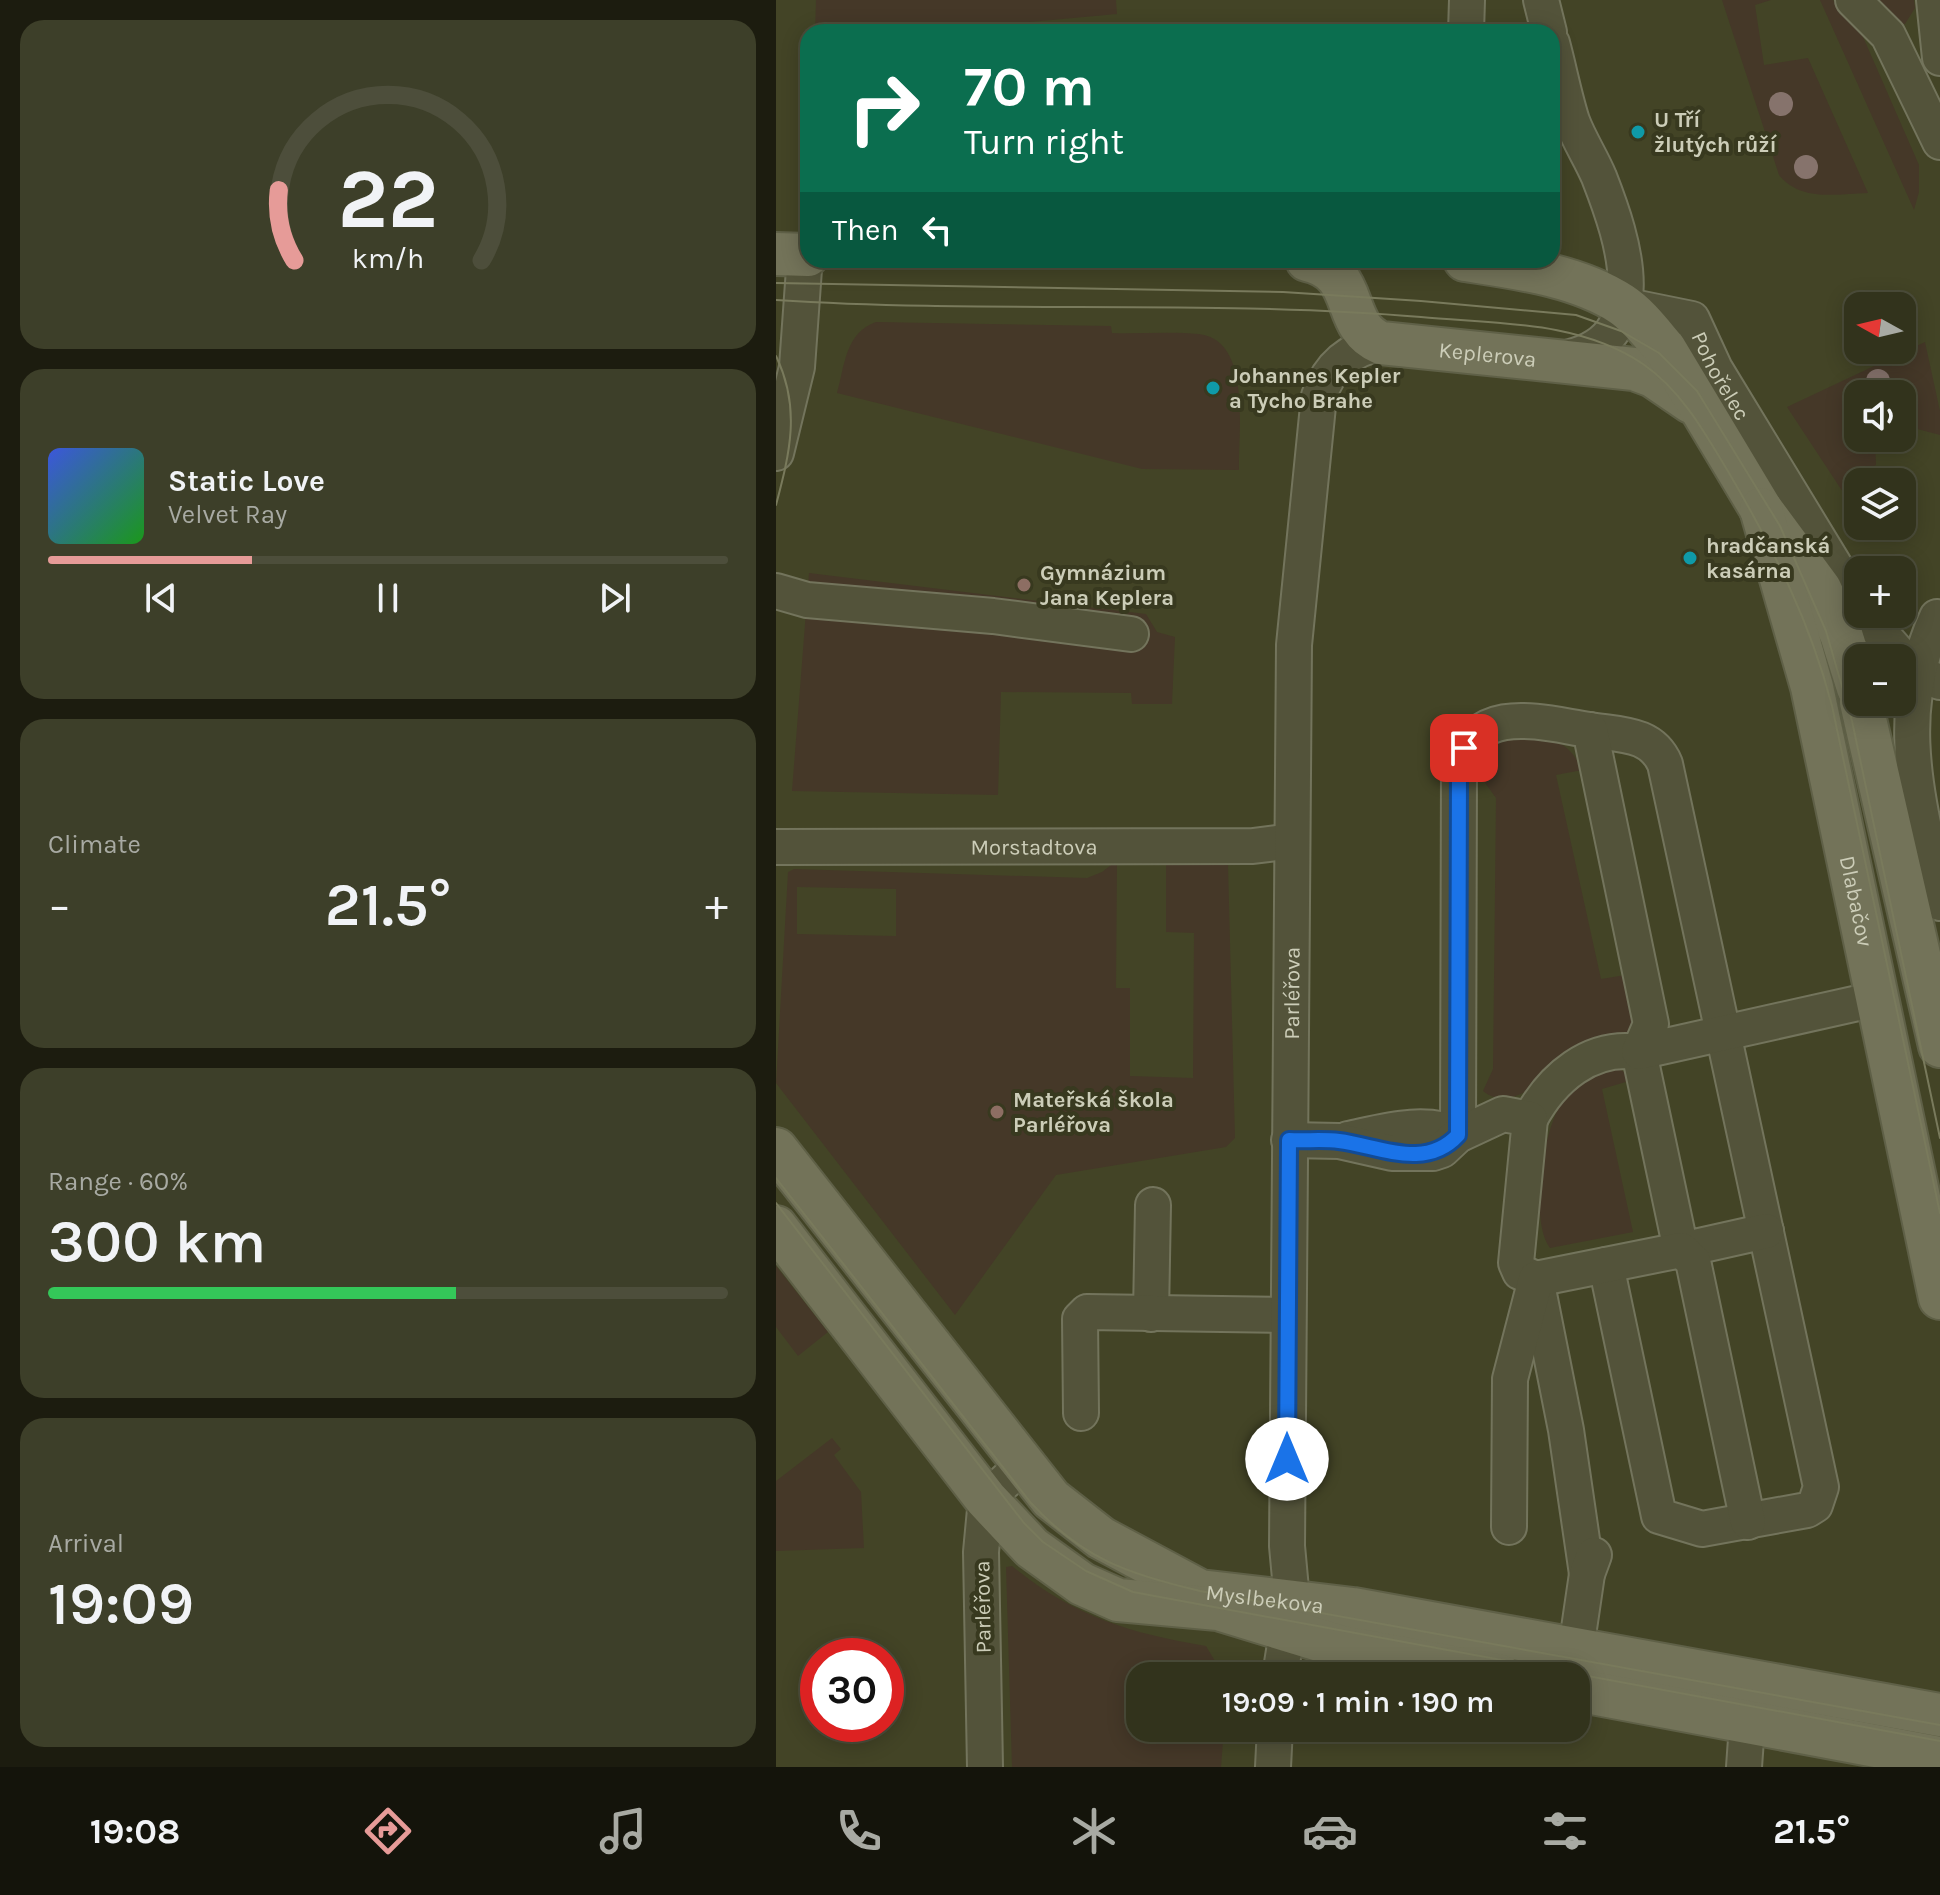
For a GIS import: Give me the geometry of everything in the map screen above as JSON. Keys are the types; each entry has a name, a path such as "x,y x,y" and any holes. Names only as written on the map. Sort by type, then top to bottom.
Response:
{"main road":[{"path":"1328,268 1341,279 1359,325 1368,336 1381,343"},
{"path":"1509,268 1547,275 1623,305"},
{"name":"Dlabačov","path":"1623,305 1665,349 1761,509 1820,589 1844,644"},
{"name":"Keplerova","path":"1381,343 1561,359 1634,369 1679,392 1700,411"},
{"name":"Dlabačov","path":"1761,509 1812,687 1940,1298"},
{"path":"1865,716 1931,963 1940,1046"},
{"name":"Myslbekova","path":"776,1149 1051,1499 1084,1527 1181,1584 1244,1599 1290,1616 1342,1647 1424,1662"},
{"name":"Myslbekova","path":"776,1227 986,1499 1032,1548 1099,1593 1140,1604 1197,1605 1576,1649 1940,1758"},
{"name":"Myslbekova","path":"1590,1691 1936,1714"}],"street":[{"path":"1466,24 1467,0"},
{"path":"1541,0 1547,24"},
{"path":"1853,0 1888,35 1940,142"},
{"path":"1934,0 1940,58"},
{"path":"1560,73 1573,122 1599,177 1626,268 1623,305 1616,329 1608,341 1581,356 1561,359"},
{"path":"776,453 797,367 796,255"},
{"name":"Pohořelec","path":"1623,305 1692,319 1715,369 1844,581"},
{"name":"Parléřova","path":"1282,1662 1290,1616 1287,1546 1294,645 1319,396 1327,378 1345,357 1362,347 1381,343"},
{"path":"776,591 807,600 993,616 1131,634"},
{"path":"1937,617 1928,678 1910,732 1911,765 1940,903"},
{"path":"1878,628 1928,678"},
{"path":"1458,1135 1459,764 1464,748 1474,735 1503,722 1519,720 1638,737 1660,752 1724,1033 1820,1497 1807,1510 1702,1529 1659,1516 1606,1265"},
{"path":"1590,730 1651,1024 1639,1052 1681,1250 1693,1261 1748,1522"},
{"name":"Morstadtova","path":"776,847 1253,846 1292,841"},
{"path":"1766,1231 1536,1279 1520,1272 1516,1263 1530,1119 1554,1084 1589,1058 1607,1051 1639,1052 1724,1033 1873,989 1931,963"},
{"path":"1289,1140 1339,1141 1392,1153 1425,1153 1442,1150 1458,1135 1503,1114 1530,1119"},
{"path":"1151,1314 1153,1205"},
{"path":"1536,1279 1566,1430 1587,1574 1576,1649"},
{"path":"1509,1527 1510,1379 1536,1279"},
{"path":"1081,1413 1080,1319 1087,1312 1288,1315"},
{"path":"986,1499 1024,1464"},
{"name":"Parléřova","path":"985,1767 981,1552 986,1499"},
{"path":"1744,1767 1749,1701"},
{"path":"1273,1767 1274,1742"}],"shaded area":[{"path":"816,0 1116,0 1117,14 1007,24 815,24"},
{"path":"1722,0 1771,0 1755,5 1764,65 1808,58 1868,193 1808,193 1788,184 1779,175"},
{"path":"1820,0 1833,0 1860,30 1919,165 1919,192 1914,210"},
{"path":"1865,0 1914,0 1915,8 1905,24 1887,23"},
{"path":"876,322 1111,326 1112,333 1188,333 1216,340 1227,352 1235,369 1240,411 1239,470 1142,469 837,393 852,342 866,327"},
{"path":"1925,342 1940,411 1940,435 1916,429 1916,380 1844,380 1878,364 1916,364 1916,346"},
{"path":"1844,380 1844,452 1876,452 1876,465 1870,468 1844,468 1844,494 1787,407"},
{"path":"809,573 1146,614 1157,632 1175,637 1172,704 1132,704 1131,693 1001,692 998,795 792,791"},
{"path":"1526,734 1560,744 1572,753 1582,770 1556,775 1601,979 1626,975 1633,1022 1628,1033 1590,1042 1525,1092 1510,1098 1496,1098 1483,1091 1493,1069 1496,798 1473,766 1508,736"},
{"name":"Mateřská škola Parléřova","path":"1119,859 1228,864 1235,1138 1226,1147 1056,1175 955,1315 776,1083 788,872 794,869 1087,878 1102,872","holes":["1117,863 1166,863 1166,932 1194,933 1193,1078 1130,1076 1130,988 1116,988","797,887 896,889 896,936 797,934"]},
{"path":"1617,1069 1623,1071 1629,1081 1602,1089 1633,1232 1550,1248 1540,1216 1540,1195 1550,1130 1569,1094 1595,1076"},
{"path":"776,1266 828,1332 798,1356 776,1327"},
{"path":"832,1438 841,1449 834,1455 861,1492 864,1548 776,1551 776,1481"},
{"path":"1012,1566 1057,1598 1103,1620 1152,1635 1206,1646 1216,1662 1126,1662 1126,1742 1223,1742 1221,1767 1012,1767 1006,1567"}],"tram line":[{"path":"776,283 1283,292 1421,301 1576,315 1621,331 1659,353 1697,391 1780,526 1826,631 1852,721 1940,1138"},
{"path":"776,300 937,306 1260,309 1507,323 1591,339 1643,364 1670,387 1711,443 1761,529 1813,644 1832,706 1940,1213"},
{"path":"776,356 784,375 791,412 789,448 776,505"},
{"path":"776,1178 1031,1503 1069,1538 1108,1562 1200,1591 1940,1725"},
{"path":"776,1203 1024,1523 1043,1542 1086,1571 1133,1592 1940,1741"}],"place":[{"name":"U Tří žlutých růží","path":"1638,132"},
{"name":"Johannes Kepler a Tycho Brahe","path":"1213,388"},
{"name":"hradčanská kasárna","path":"1690,558"},
{"name":"Gymnázium Jana Keplera","path":"1024,585"},
{"name":"Mateřská škola Parléřova","path":"997,1112"}],"route":[{"path":"1287,1459 1289,1140 1339,1141 1392,1153 1433,1153 1442,1150 1458,1135 1459,764 1464,748"}]}
